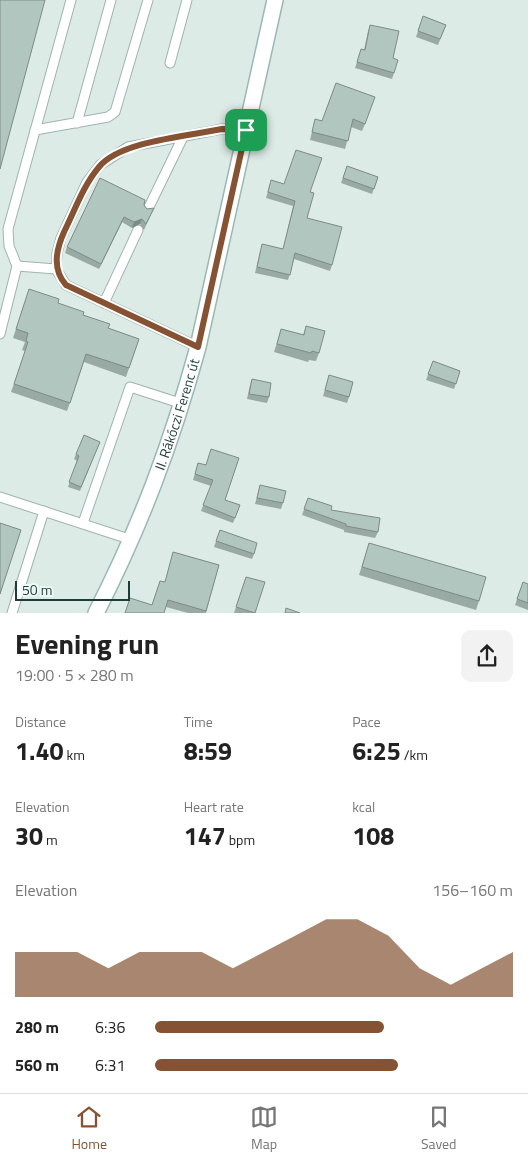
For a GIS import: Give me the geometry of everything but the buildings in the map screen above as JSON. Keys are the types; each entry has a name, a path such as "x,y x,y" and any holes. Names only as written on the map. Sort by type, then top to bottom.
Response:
{"main road":[{"name":"II. Rákóczi Ferenc út","path":"96,613 132,540 153,491 183,404 198,347 274,0"}],"lane":[{"path":"0,334 1,323 17,266 9,246 8,229 71,0"},
{"path":"77,122 111,0"},
{"path":"35,130 108,117 118,109 148,0"},
{"path":"170,63 187,0"},
{"path":"198,347 66,285 56,269 57,253 61,238 87,182 100,165 128,147 222,129 246,130"},
{"path":"148,208 183,137"},
{"path":"104,303 138,230"},
{"path":"17,266 56,269"},
{"path":"83,523 130,387 183,404"},
{"path":"0,497 132,540"},
{"path":"12,613 44,511"}],"route":[{"path":"222,129 246,130 198,347 66,285 60,278 56,269 57,253 61,238 87,182 100,165 128,147 222,129"}]}
